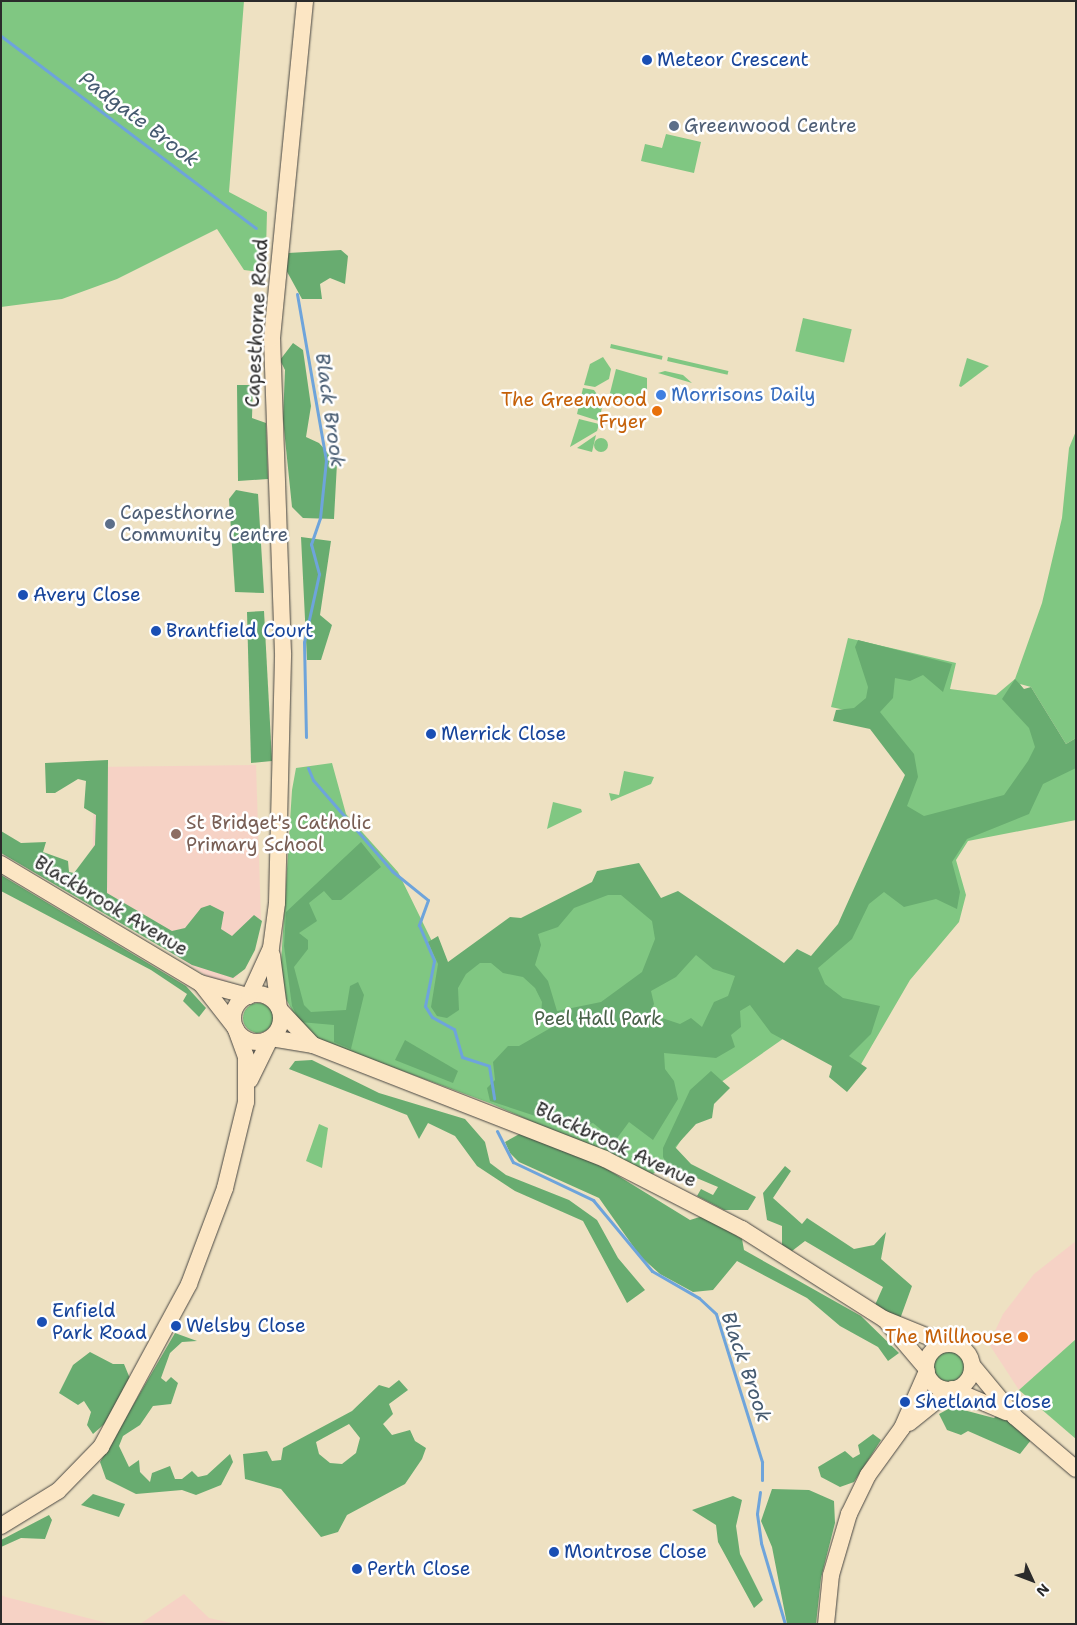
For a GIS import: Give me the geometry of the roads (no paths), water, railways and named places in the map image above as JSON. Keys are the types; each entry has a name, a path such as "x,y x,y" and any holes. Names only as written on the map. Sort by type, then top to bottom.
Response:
{"street":[{"name":"Capesthorne Road","path":"279,1009 272,948 279,867 284,662 272,338 305,1"},
{"name":"Blackbrook Avenue","path":"1,864 200,983 249,996"},
{"name":"Capesthorne Road","path":"249,996 272,948"},
{"name":"Blackbrook Avenue","path":"200,983 235,1028"},
{"path":"1,1526 72,1479 121,1415 203,1251 232,1164 249,1084 271,1038 279,1027 279,1009 263,995 249,996 235,1008 235,1028 246,1057 249,1084"},
{"name":"Blackbrook Avenue","path":"279,1009 313,1044"},
{"path":"235,1028 251,1042 271,1038"},
{"name":"Blackbrook Avenue","path":"271,1038 313,1044 535,1128 641,1176 750,1234 884,1318 946,1344"},
{"name":"Blackbrook Avenue","path":"884,1318 926,1369"},
{"path":"826,1624 831,1575 849,1514 868,1475 902,1428 934,1350 946,1344 962,1348 972,1365 1015,1417 1076,1469"},
{"path":"902,1428 951,1390 965,1384 972,1365"},
{"path":"926,1369 932,1382 1015,1417"}],"waterway":[{"name":"Padgate Brook","path":"1,36 256,228"},
{"name":"Black Brook","path":"297,294 326,460 320,518 311,544 319,574 304,642 306,737"},
{"name":"Black Brook","path":"308,768 313,780 392,871 428,900 419,925 434,961 425,1006 432,1017 454,1029 462,1057 489,1066 494,1099"},
{"name":"Black Brook","path":"497,1131 513,1162 593,1200 652,1271 699,1298 716,1314 762,1462 762,1480"},
{"name":"Black Brook","path":"760,1492 757,1514 761,1543 785,1624"}],"place":[{"name":"Meteor Crescent","path":"647,60"},
{"name":"Greenwood Centre","path":"674,126"},
{"name":"Morrisons Daily","path":"661,395"},
{"name":"The Greenwood Fryer","path":"657,411"},
{"name":"Capesthorne Community Centre","path":"110,524"},
{"name":"Avery Close","path":"23,595"},
{"name":"Brantfield Court","path":"156,631"},
{"name":"Merrick Close","path":"431,734"},
{"name":"St Bridget's Catholic Primary School","path":"176,834"},
{"name":"Enfield Park Road","path":"42,1322"},
{"name":"Welsby Close","path":"176,1326"},
{"name":"The Millhouse","path":"1023,1337"},
{"name":"Shetland Close","path":"905,1402"},
{"name":"Montrose Close","path":"554,1552"},
{"name":"Perth Close","path":"357,1569"}],"park label":[{"name":"Peel Hall Park","path":"598,1019"}]}
